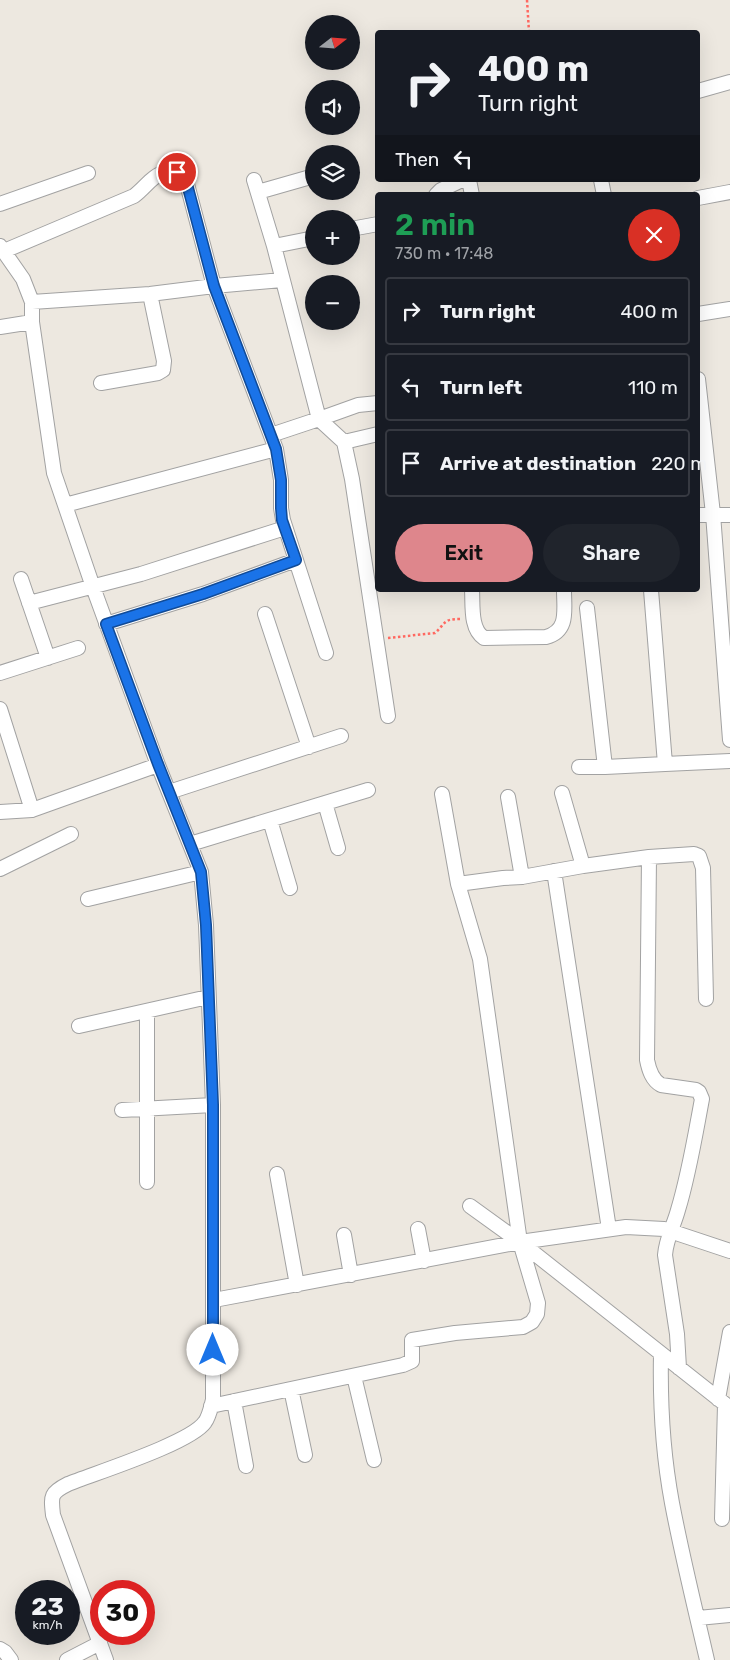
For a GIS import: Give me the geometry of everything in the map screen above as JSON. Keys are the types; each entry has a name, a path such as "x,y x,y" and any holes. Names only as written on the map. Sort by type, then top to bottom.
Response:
{"street":[{"path":"700,90 730,82"},
{"path":"90,1616 53,1515 51,1500 56,1490 172,1444 192,1434 205,1422 213,1400 213,1105 206,925 201,872 158,764 92,587 54,473 32,322 32,302 23,279 2,248 134,196 156,174 171,171 182,174 187,184 214,286 276,449 281,480 281,508 285,528 326,653"},
{"path":"0,204 88,173"},
{"path":"305,178 256,186 274,246 319,419 344,442 352,479 388,716"},
{"path":"439,192 458,182"},
{"path":"700,198 730,192"},
{"path":"360,227 375,225"},
{"path":"274,246 305,240"},
{"path":"32,302 150,294 282,280"},
{"path":"101,383 158,373 163,370 164,361 150,294"},
{"path":"700,314 730,308"},
{"path":"0,327 32,322"},
{"path":"700,397 713,514 730,740"},
{"path":"271,435 358,405 375,403"},
{"path":"344,442 375,435"},
{"path":"65,505 276,449"},
{"path":"700,515 730,515"},
{"path":"29,603 141,574 285,528"},
{"path":"106,624 203,594 296,560"},
{"path":"21,579 48,658"},
{"path":"472,592 475,627 478,634 484,638 546,637 555,635 561,628 564,620 564,592"},
{"path":"652,592 665,764"},
{"path":"587,608 604,767"},
{"path":"266,614 309,747"},
{"path":"0,674 78,648"},
{"path":"0,709 32,810"},
{"path":"169,792 341,736"},
{"path":"579,767 730,761"},
{"path":"1,807 32,810 158,764"},
{"path":"190,844 368,790"},
{"path":"562,793 583,866"},
{"path":"211,1406 403,1365 412,1361 412,1340 455,1333 523,1327 532,1322 537,1314 538,1303 520,1242 480,960 458,884 442,794"},
{"path":"508,797 522,877"},
{"path":"325,803 338,848"},
{"path":"270,820 290,888"},
{"path":"0,869 72,834"},
{"path":"458,884 522,877 648,856 694,854 699,856 704,868 706,999"},
{"path":"648,856 647,1060 656,1082 661,1085 696,1090 702,1099 683,1192 670,1232 665,1255 679,1368"},
{"path":"554,871 609,1229"},
{"path":"88,899 201,872"},
{"path":"80,1026 208,997"},
{"path":"147,1010 147,1182"},
{"path":"122,1110 213,1105"},
{"path":"277,1174 297,1285"},
{"path":"470,1206 520,1242 724,1404"},
{"path":"214,1300 520,1242 609,1229 645,1227 670,1232 730,1251"},
{"path":"418,1229 424,1261"},
{"path":"344,1235 351,1275"},
{"path":"722,1519 724,1404 730,1332"},
{"path":"661,1355 661,1403 672,1502 707,1660"},
{"path":"354,1376 374,1460"},
{"path":"290,1389 305,1455"},
{"path":"234,1400 246,1466"},
{"path":"698,1618 730,1614"},
{"path":"67,1660 96,1645"},
{"path":"101,1645 106,1660"}],"path":[{"path":"528,0 529,30"},
{"path":"376,639 435,633 448,619 474,618"}],"route":[{"path":"177,172 182,174 187,184 214,286 276,449 280,466 282,520 296,560 203,594 106,624 158,764 201,872 206,925 213,1105 213,1350"}]}
